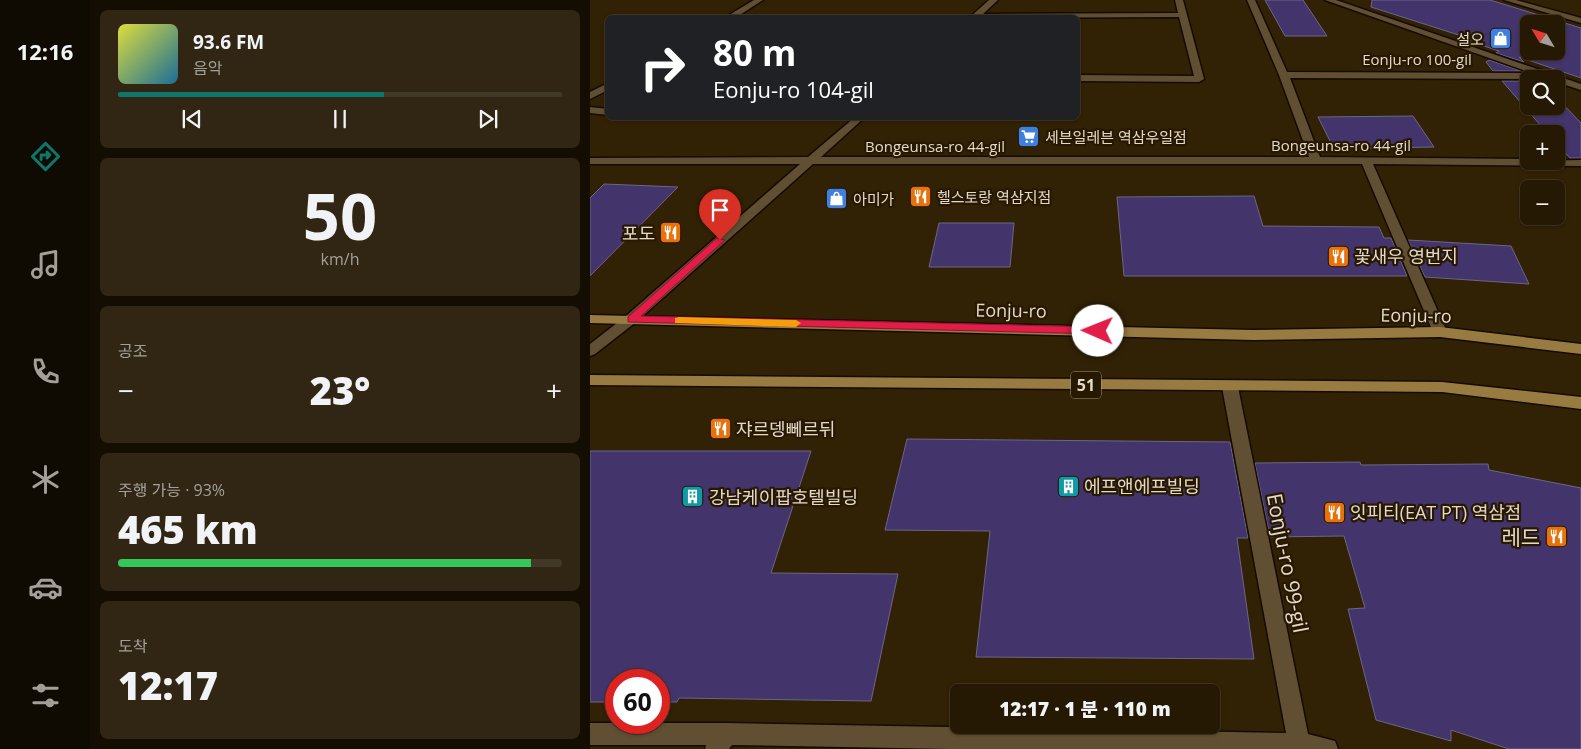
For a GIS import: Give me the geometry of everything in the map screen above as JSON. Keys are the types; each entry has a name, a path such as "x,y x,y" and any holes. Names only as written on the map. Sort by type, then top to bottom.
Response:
{"main road":[{"name":"Eonju-ro","path":"590,319 1253,335 1440,332 1581,349"},
{"name":"51","path":"590,380 1230,387 1442,387 1581,403"}],"street":[{"path":"733,15 759,0"},
{"path":"976,15 994,0"},
{"path":"1080,78 1199,78 1179,0"},
{"path":"1251,0 1284,75 1316,160"},
{"path":"1329,0 1533,70"},
{"path":"1508,0 1581,21"},
{"path":"1080,16 1182,15"},
{"name":"Eonju-ro 100-gil","path":"1284,75 1520,76"},
{"path":"1565,81 1581,87"},
{"path":"590,96 605,88"},
{"path":"590,110 605,112"},
{"path":"590,351 631,319 856,120"},
{"path":"1366,160 1440,332"},
{"name":"Bongeunsa-ro 44-gil","path":"590,161 1366,160 1581,163"},
{"name":"Eonju-ro 99-gil","path":"1230,387 1300,747"},
{"path":"590,734 721,742 1300,747 1327,749"}],"building":[{"path":"1265,0 1303,0 1327,36 1285,36"},
{"path":"1372,0 1490,0 1539,15 1520,15 1519,57 1524,62 1496,53 1499,51 1466,40 1468,38 1371,7"},
{"path":"1565,23 1581,28 1581,78 1565,73 1565,70 1557,70 1528,60 1565,60"},
{"path":"1489,60 1520,71 1493,71 1486,62"},
{"path":"1502,81 1520,81 1520,102"},
{"path":"1565,106 1581,123 1581,158 1570,158 1565,153 1565,125 1540,125 1532,115 1565,115"},
{"path":"1413,116 1434,147 1334,149 1318,117"},
{"path":"604,184 678,187 590,276 590,198"},
{"path":"1254,196 1263,226 1379,227 1384,238 1391,238 1407,276 1124,276 1117,197"},
{"path":"939,223 1014,223 1010,267 929,267"},
{"path":"1408,240 1511,246 1529,284 1425,277"},
{"path":"907,439 1230,442 1248,538 1237,538 1254,659 976,657 990,531 885,530"},
{"path":"590,451 811,451 771,573 898,574 871,701 679,698 677,702 670,702 670,669 605,669 605,702 590,702"},
{"path":"1360,462 1361,465 1488,464 1489,470 1581,488 1581,749 1509,749 1451,730 1451,741 1376,720 1348,609 1365,608 1344,536 1270,537 1255,463"}],"slow traffic":[{"path":"679,320 796,323"}],"place":[{"name":"설오","path":"1500,39"},
{"name":"세븐일레븐 역삼우일점","path":"1029,137"},
{"name":"헬스토랑 역삼지점","path":"921,197"},
{"name":"아미가","path":"837,199"},
{"name":"포도","path":"671,233"},
{"name":"꽃새우 영번지","path":"1338,256"},
{"name":"쟈르뎅뻬르뒤","path":"720,429"},
{"name":"에프앤에프빌딩","path":"1068,486"},
{"name":"강남케이팝호텔빌딩","path":"693,497"},
{"name":"잇피티(EAT PT) 역삼점","path":"1334,512"},
{"name":"레드","path":"1556,537"}],"route":[{"path":"720,240 631,319 1098,331"}]}
